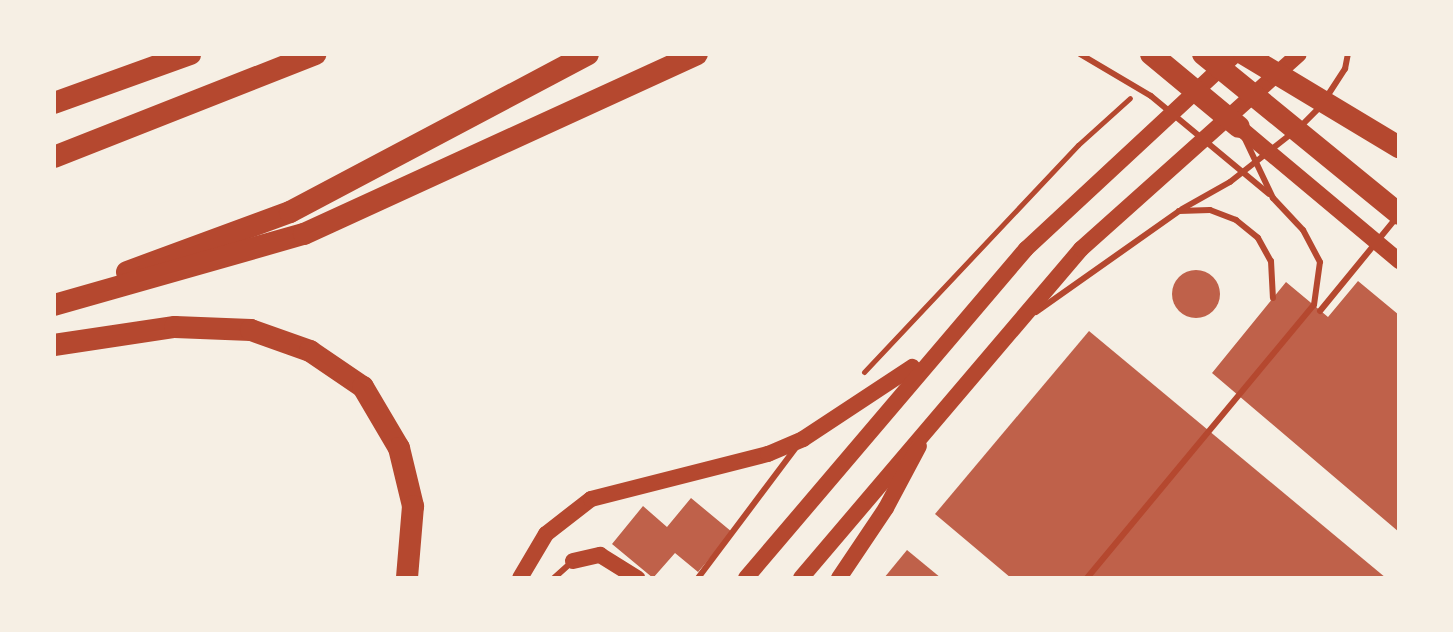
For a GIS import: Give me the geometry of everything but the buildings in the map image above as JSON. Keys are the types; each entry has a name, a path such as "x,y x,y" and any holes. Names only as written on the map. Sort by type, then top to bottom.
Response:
{"highway":[{"path":"54,103 190,54"},
{"path":"54,157 315,54"},
{"path":"54,297 290,212 588,54"},
{"path":"54,305 304,234 697,54"},
{"path":"1151,54 1239,127"},
{"path":"1203,54 1399,214"},
{"path":"1244,54 1399,147"},
{"path":"54,345 175,327 251,330 310,351 363,387 399,448 413,506 407,578"}],"main road":[{"path":"746,578 939,346 1073,201 1236,54"},
{"path":"801,578 995,343 1141,190 1299,54"},
{"path":"1239,127 1399,261"},
{"path":"520,578 546,534 591,499 768,454 803,439 884,389 939,346"},
{"path":"839,578 886,508 934,417"},
{"path":"573,561 600,555 637,578"}],"lane":[{"path":"1080,54 1095,60 1151,96 1273,198 1303,230 1320,262 1317,308"},
{"path":"995,343 1179,211 1230,182 1313,117 1345,69 1348,54"},
{"path":"1239,127 1273,198"},
{"path":"1179,211 1210,210 1236,220 1258,238 1271,261 1273,298"},
{"path":"1087,578 1399,214"},
{"path":"698,578 803,439"},
{"path":"554,578 573,561"}],"path":[{"path":"856,380 1078,145 1133,95"}]}
